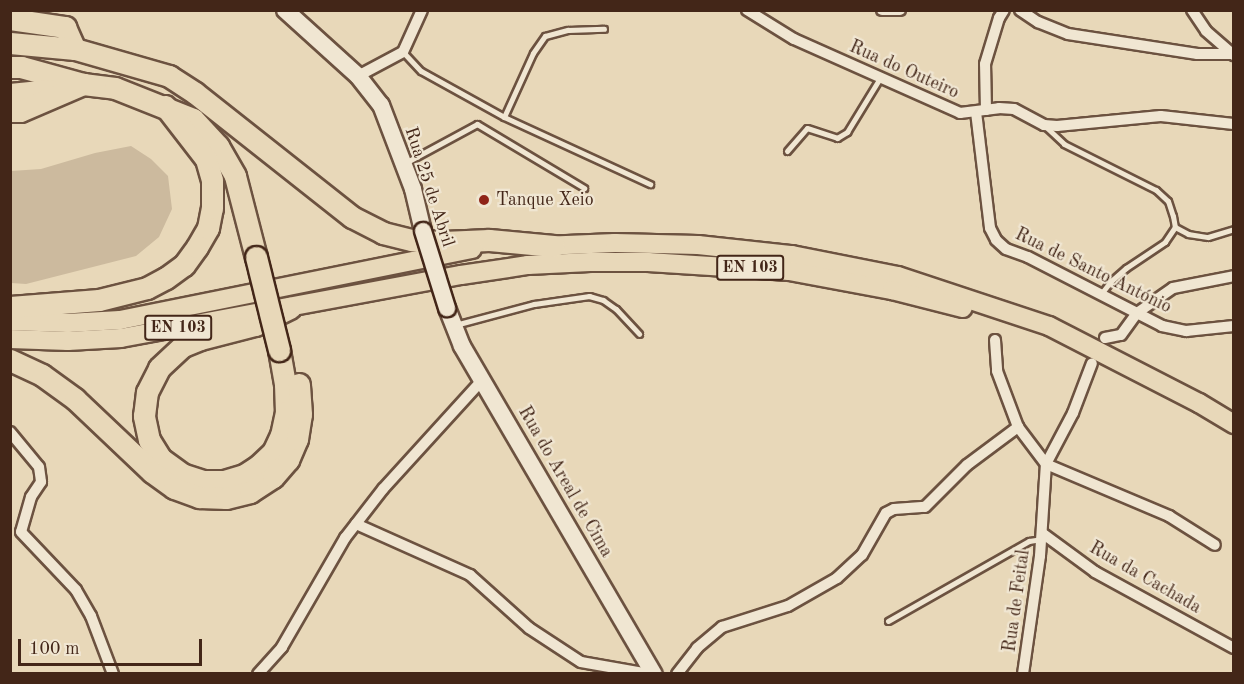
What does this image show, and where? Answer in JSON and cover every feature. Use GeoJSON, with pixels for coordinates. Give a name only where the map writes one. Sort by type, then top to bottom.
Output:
{"type":"FeatureCollection","features":[{"type":"Feature","properties":{"kind":"highway"},"geometry":{"type":"LineString","coordinates":[[10,19],[65,27],[75,49]]}},
{"type":"Feature","properties":{"kind":"highway"},"geometry":{"type":"LineString","coordinates":[[10,29],[63,34],[75,49]]}},
{"type":"Feature","properties":{"kind":"highway"},"geometry":{"type":"LineString","coordinates":[[10,43],[75,49],[169,76],[195,93],[352,217],[383,233],[412,240],[442,242],[489,240],[555,246]]}},
{"type":"Feature","properties":{"kind":"highway"},"geometry":{"type":"LineString","coordinates":[[10,55],[59,58],[75,49]]}},
{"type":"Feature","properties":{"kind":"highway"},"geometry":{"type":"LineString","coordinates":[[10,67],[21,67],[83,84]]}},
{"type":"Feature","properties":{"kind":"highway"},"geometry":{"type":"LineString","coordinates":[[10,360],[42,375],[75,399],[152,472],[174,488],[199,497],[226,498],[250,492],[273,477],[288,460],[297,439],[301,414],[263,256],[249,176],[228,139],[189,99],[146,71]]}},
{"type":"Feature","properties":{"kind":"highway"},"geometry":{"type":"LineString","coordinates":[[10,84],[83,84],[115,88],[193,119],[218,146],[235,177],[263,256]]}},
{"type":"Feature","properties":{"kind":"highway"},"geometry":{"type":"LineString","coordinates":[[10,94],[83,84]]}},
{"type":"Feature","properties":{"kind":"highway"},"geometry":{"type":"LineString","coordinates":[[10,111],[20,111],[83,84]]}},
{"type":"Feature","properties":{"kind":"highway"},"geometry":{"type":"LineString","coordinates":[[10,307],[99,300],[147,288],[184,265],[208,228],[212,208],[212,180],[206,159],[165,106]]}},
{"type":"Feature","properties":{"kind":"highway"},"geometry":{"type":"LineString","coordinates":[[286,347],[286,412],[281,435],[273,452],[258,466],[244,475],[224,481],[203,481],[182,474],[161,459],[149,440],[144,416],[147,392],[159,368],[183,346],[200,339],[255,325],[290,308]]}},
{"type":"Feature","properties":{"kind":"main road","name":"Rua 25 de Abril"},"geometry":{"type":"LineString","coordinates":[[285,10],[358,76],[381,105],[413,189],[423,231],[447,308]]}},
{"type":"Feature","properties":{"kind":"main road","name":"EN 103"},"geometry":{"type":"LineString","coordinates":[[10,321],[68,323],[120,320],[460,250],[615,243],[698,246],[792,255],[898,276],[1049,326],[1233,424]]}},
{"type":"Feature","properties":{"kind":"main road","name":"EN 103"},"geometry":{"type":"LineString","coordinates":[[10,339],[68,341],[121,338],[528,265],[648,262],[777,270],[892,290],[1045,333],[1126,365]]}},
{"type":"Feature","properties":{"kind":"main road","name":"Rua do Areal de Cima"},"geometry":{"type":"LineString","coordinates":[[447,308],[462,346],[654,674]]}},
{"type":"Feature","properties":{"kind":"street"},"geometry":{"type":"LineString","coordinates":[[358,76],[403,52],[422,10]]}},
{"type":"Feature","properties":{"kind":"street","name":"Rua do Outeiro"},"geometry":{"type":"LineString","coordinates":[[747,10],[794,39],[960,113],[1014,109],[1044,125],[1057,126],[1161,116],[1233,124]]}},
{"type":"Feature","properties":{"kind":"street"},"geometry":{"type":"LineString","coordinates":[[882,10],[900,10]]}},
{"type":"Feature","properties":{"kind":"street"},"geometry":{"type":"LineString","coordinates":[[981,111],[985,64],[999,18],[1004,10]]}},
{"type":"Feature","properties":{"kind":"street"},"geometry":{"type":"LineString","coordinates":[[1020,10],[1038,22],[1068,34],[1188,53],[1233,54]]}},
{"type":"Feature","properties":{"kind":"street"},"geometry":{"type":"LineString","coordinates":[[1191,10],[1206,31],[1233,54]]}},
{"type":"Feature","properties":{"kind":"street","name":"Rua de Santo António"},"geometry":{"type":"LineString","coordinates":[[981,111],[985,196],[990,228],[996,240],[1006,249],[1028,257],[1162,326],[1186,331],[1233,326]]}},
{"type":"Feature","properties":{"kind":"street"},"geometry":{"type":"LineString","coordinates":[[1105,338],[1121,335],[1137,313],[1173,288],[1233,276]]}},
{"type":"Feature","properties":{"kind":"street"},"geometry":{"type":"LineString","coordinates":[[995,340],[997,371],[1018,427],[1046,464],[1170,516],[1215,545]]}},
{"type":"Feature","properties":{"kind":"street"},"geometry":{"type":"LineString","coordinates":[[1042,536],[1046,464],[1072,413],[1092,363]]}},
{"type":"Feature","properties":{"kind":"street"},"geometry":{"type":"LineString","coordinates":[[258,674],[282,647],[345,538],[383,489],[483,379]]}},
{"type":"Feature","properties":{"kind":"street"},"geometry":{"type":"LineString","coordinates":[[677,674],[697,648],[722,627],[788,606],[837,578],[862,555],[886,513],[894,509],[925,507],[967,465],[1018,427]]}},
{"type":"Feature","properties":{"kind":"street"},"geometry":{"type":"LineString","coordinates":[[10,432],[39,467],[41,482],[31,497],[21,532],[76,590],[91,616],[113,674]]}},
{"type":"Feature","properties":{"kind":"street"},"geometry":{"type":"LineString","coordinates":[[356,524],[470,575],[529,628],[581,662],[649,674]]}},
{"type":"Feature","properties":{"kind":"street","name":"Rua da Cachada"},"geometry":{"type":"LineString","coordinates":[[1042,536],[1095,572],[1233,648]]}},
{"type":"Feature","properties":{"kind":"street","name":"Rua de Feital"},"geometry":{"type":"LineString","coordinates":[[1023,674],[1042,536]]}},
{"type":"Feature","properties":{"kind":"lane"},"geometry":{"type":"LineString","coordinates":[[504,117],[533,53],[545,36],[567,30],[604,29]]}},
{"type":"Feature","properties":{"kind":"lane"},"geometry":{"type":"LineString","coordinates":[[403,52],[421,71],[504,117],[650,184]]}},
{"type":"Feature","properties":{"kind":"lane"},"geometry":{"type":"LineString","coordinates":[[786,151],[807,128],[837,138],[847,132],[880,78]]}},
{"type":"Feature","properties":{"kind":"lane"},"geometry":{"type":"LineString","coordinates":[[404,164],[477,124],[584,188]]}},
{"type":"Feature","properties":{"kind":"lane"},"geometry":{"type":"LineString","coordinates":[[1044,125],[1064,144],[1156,190],[1168,201],[1175,227],[1188,234],[1208,237],[1233,229]]}},
{"type":"Feature","properties":{"kind":"lane"},"geometry":{"type":"LineString","coordinates":[[1100,295],[1126,268],[1165,242],[1175,227]]}},
{"type":"Feature","properties":{"kind":"lane"},"geometry":{"type":"LineString","coordinates":[[454,325],[534,304],[589,296],[603,300],[616,309],[639,334]]}},
{"type":"Feature","properties":{"kind":"lane"},"geometry":{"type":"LineString","coordinates":[[888,621],[1029,541],[1042,536]]}},
{"type":"Feature","properties":{"kind":"shaded area"},"geometry":{"type":"Polygon","coordinates":[[[131,146],[151,159],[168,176],[172,209],[159,237],[136,256],[26,284],[11,283],[11,171],[41,169],[95,153],[131,146]]]}},
{"type":"Feature","properties":{"kind":"place","name":"Tanque Xeio"},"geometry":{"type":"Point","coordinates":[484,200]}}]}
